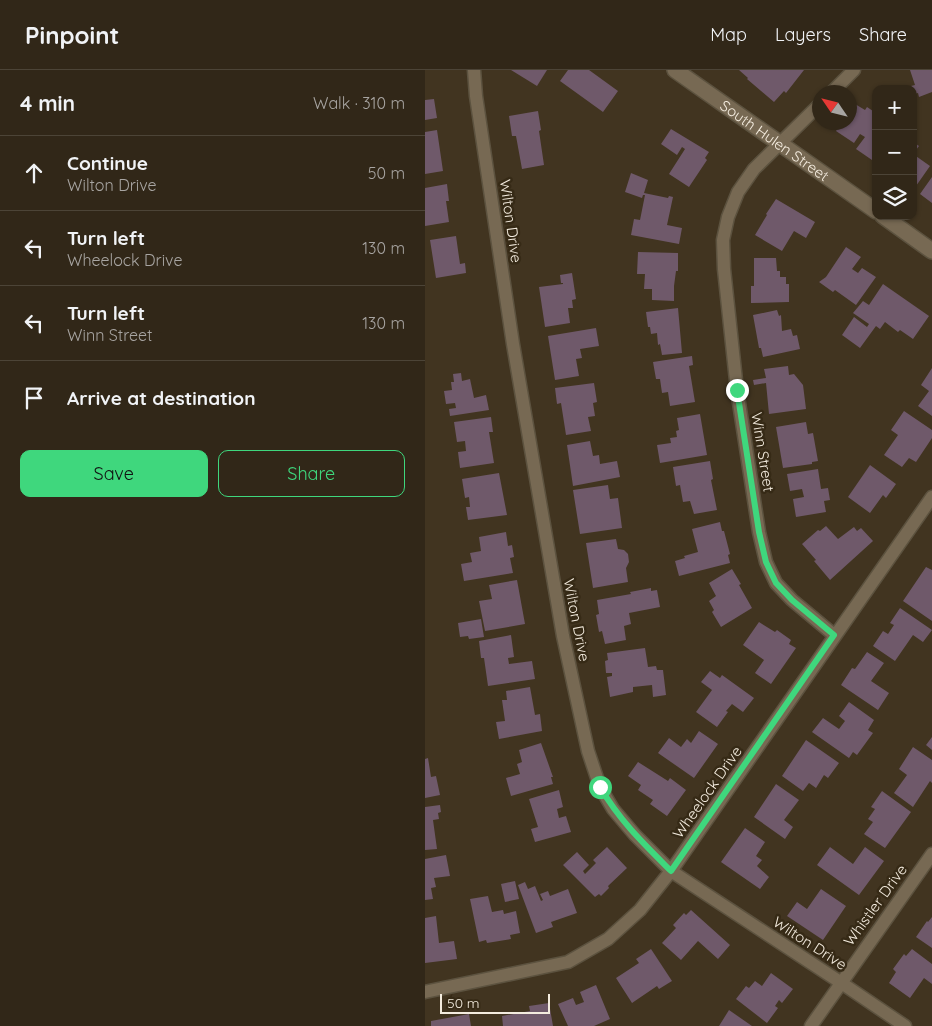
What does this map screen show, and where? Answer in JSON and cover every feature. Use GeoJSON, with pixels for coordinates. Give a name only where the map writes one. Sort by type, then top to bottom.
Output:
{"type":"FeatureCollection","features":[{"type":"Feature","properties":{"kind":"main road","name":"South Hulen Street"},"geometry":{"type":"LineString","coordinates":[[675,70],[872,208]]}},
{"type":"Feature","properties":{"kind":"main road"},"geometry":{"type":"LineString","coordinates":[[888,220],[932,252]]}},
{"type":"Feature","properties":{"kind":"street","name":"Wilton Drive"},"geometry":{"type":"LineString","coordinates":[[474,70],[476,96],[513,344],[563,636],[588,751],[600,787],[613,809],[635,836],[671,871],[905,1026]]}},
{"type":"Feature","properties":{"kind":"street"},"geometry":{"type":"LineString","coordinates":[[838,85],[853,70]]}},
{"type":"Feature","properties":{"kind":"street","name":"Winn Street"},"geometry":{"type":"LineString","coordinates":[[812,112],[754,169],[738,192],[728,217],[723,240],[724,269],[737,390],[759,532],[766,562],[776,583],[792,600],[834,635]]}},
{"type":"Feature","properties":{"kind":"street","name":"Wheelock Drive"},"geometry":{"type":"LineString","coordinates":[[425,992],[568,962],[608,938],[641,910],[671,871],[932,497]]}},
{"type":"Feature","properties":{"kind":"street","name":"Whistler Drive"},"geometry":{"type":"LineString","coordinates":[[811,1026],[840,982],[932,854]]}},
{"type":"Feature","properties":{"kind":"building"},"geometry":{"type":"Polygon","coordinates":[[[511,70],[547,70],[537,86],[511,70]]]}},
{"type":"Feature","properties":{"kind":"building"},"geometry":{"type":"Polygon","coordinates":[[[568,70],[589,70],[618,91],[603,112],[560,81],[568,70]]]}},
{"type":"Feature","properties":{"kind":"building"},"geometry":{"type":"Polygon","coordinates":[[[739,70],[804,70],[786,93],[784,91],[774,102],[739,70]]]}},
{"type":"Feature","properties":{"kind":"building"},"geometry":{"type":"Polygon","coordinates":[[[910,70],[932,70],[932,92],[919,97],[917,85],[915,85],[910,70]]]}},
{"type":"Feature","properties":{"kind":"building"},"geometry":{"type":"Polygon","coordinates":[[[434,99],[437,118],[425,120],[425,100],[434,99]]]}},
{"type":"Feature","properties":{"kind":"building"},"geometry":{"type":"Polygon","coordinates":[[[857,105],[865,110],[867,107],[872,110],[872,160],[856,149],[865,137],[860,134],[854,143],[836,131],[857,130],[857,105]]]}},
{"type":"Feature","properties":{"kind":"building"},"geometry":{"type":"Polygon","coordinates":[[[538,111],[544,165],[522,169],[516,136],[512,136],[509,116],[538,111]]]}},
{"type":"Feature","properties":{"kind":"building"},"geometry":{"type":"Polygon","coordinates":[[[671,129],[709,152],[705,158],[707,160],[689,187],[669,174],[685,149],[682,147],[677,155],[661,144],[671,129]]]}},
{"type":"Feature","properties":{"kind":"building"},"geometry":{"type":"Polygon","coordinates":[[[437,130],[443,171],[425,174],[425,132],[437,130]]]}},
{"type":"Feature","properties":{"kind":"building"},"geometry":{"type":"Polygon","coordinates":[[[917,157],[930,166],[917,185],[917,157]]]}},
{"type":"Feature","properties":{"kind":"building"},"geometry":{"type":"Polygon","coordinates":[[[631,173],[648,180],[644,193],[668,198],[669,196],[673,197],[667,225],[682,228],[679,244],[631,235],[634,219],[640,220],[645,195],[642,198],[625,192],[631,173]]]}},
{"type":"Feature","properties":{"kind":"building"},"geometry":{"type":"Polygon","coordinates":[[[932,177],[932,203],[920,194],[932,177]]]}},
{"type":"Feature","properties":{"kind":"building"},"geometry":{"type":"Polygon","coordinates":[[[447,184],[449,201],[446,201],[449,222],[425,226],[425,188],[447,184]]]}},
{"type":"Feature","properties":{"kind":"building"},"geometry":{"type":"Polygon","coordinates":[[[776,199],[815,222],[806,238],[794,231],[782,251],[755,235],[776,199]]]}},
{"type":"Feature","properties":{"kind":"building"},"geometry":{"type":"Polygon","coordinates":[[[456,236],[460,264],[465,263],[466,273],[436,278],[430,240],[456,236]]]}},
{"type":"Feature","properties":{"kind":"building"},"geometry":{"type":"Polygon","coordinates":[[[846,247],[861,257],[852,269],[858,273],[862,268],[876,277],[856,305],[835,290],[833,292],[819,282],[826,277],[846,247]]]}},
{"type":"Feature","properties":{"kind":"building"},"geometry":{"type":"Polygon","coordinates":[[[638,252],[678,253],[674,301],[652,300],[652,289],[644,289],[645,274],[637,274],[638,252]]]}},
{"type":"Feature","properties":{"kind":"building"},"geometry":{"type":"Polygon","coordinates":[[[754,258],[776,258],[777,271],[780,271],[780,277],[786,277],[786,284],[789,284],[789,302],[751,303],[751,286],[754,286],[754,258]]]}},
{"type":"Feature","properties":{"kind":"building"},"geometry":{"type":"Polygon","coordinates":[[[572,273],[576,299],[572,300],[573,308],[568,308],[570,323],[545,327],[539,287],[563,284],[561,283],[560,275],[572,273]]]}},
{"type":"Feature","properties":{"kind":"building"},"geometry":{"type":"Polygon","coordinates":[[[883,284],[929,316],[913,339],[900,330],[898,332],[885,322],[880,329],[876,326],[860,348],[842,335],[854,317],[867,327],[869,324],[853,313],[863,301],[869,305],[883,284]]]}},
{"type":"Feature","properties":{"kind":"building"},"geometry":{"type":"Polygon","coordinates":[[[678,308],[682,353],[662,355],[660,344],[658,345],[657,333],[651,334],[650,327],[648,327],[646,312],[678,308]]]}},
{"type":"Feature","properties":{"kind":"building"},"geometry":{"type":"Polygon","coordinates":[[[777,310],[779,316],[781,315],[782,331],[791,329],[793,336],[797,335],[800,349],[763,357],[761,348],[759,348],[753,315],[777,310]]]}},
{"type":"Feature","properties":{"kind":"building"},"geometry":{"type":"Polygon","coordinates":[[[596,328],[599,346],[580,349],[582,358],[576,359],[579,376],[555,380],[548,336],[596,328]]]}},
{"type":"Feature","properties":{"kind":"building"},"geometry":{"type":"Polygon","coordinates":[[[692,356],[693,365],[689,366],[695,402],[670,406],[668,392],[662,393],[660,379],[656,379],[653,362],[692,356]]]}},
{"type":"Feature","properties":{"kind":"building"},"geometry":{"type":"Polygon","coordinates":[[[788,366],[789,375],[794,374],[803,385],[806,409],[769,414],[766,383],[754,385],[753,380],[766,378],[764,369],[788,366]]]}},
{"type":"Feature","properties":{"kind":"building"},"geometry":{"type":"Polygon","coordinates":[[[932,368],[932,416],[918,406],[929,391],[921,385],[932,368]]]}},
{"type":"Feature","properties":{"kind":"building"},"geometry":{"type":"Polygon","coordinates":[[[461,373],[462,381],[470,379],[474,398],[486,395],[489,410],[450,416],[449,409],[456,408],[455,403],[446,404],[444,391],[452,390],[453,374],[461,373]]]}},
{"type":"Feature","properties":{"kind":"building"},"geometry":{"type":"Polygon","coordinates":[[[594,383],[597,402],[593,403],[595,416],[588,417],[591,431],[566,435],[561,403],[557,404],[555,388],[594,383]]]}},
{"type":"Feature","properties":{"kind":"building"},"geometry":{"type":"Polygon","coordinates":[[[904,411],[932,430],[932,438],[916,462],[909,458],[902,467],[884,455],[898,435],[891,430],[904,411]]]}},
{"type":"Feature","properties":{"kind":"building"},"geometry":{"type":"Polygon","coordinates":[[[700,414],[707,455],[660,463],[657,445],[671,443],[670,438],[677,437],[676,431],[679,430],[677,418],[700,414]]]}},
{"type":"Feature","properties":{"kind":"building"},"geometry":{"type":"Polygon","coordinates":[[[491,417],[493,432],[489,432],[494,463],[460,468],[458,452],[466,451],[465,441],[457,442],[454,422],[491,417]]]}},
{"type":"Feature","properties":{"kind":"building"},"geometry":{"type":"Polygon","coordinates":[[[806,422],[808,434],[813,433],[818,461],[812,462],[812,464],[783,468],[776,427],[806,422]]]}},
{"type":"Feature","properties":{"kind":"building"},"geometry":{"type":"Polygon","coordinates":[[[590,441],[593,456],[599,455],[600,464],[617,461],[620,477],[573,486],[567,445],[590,441]]]}},
{"type":"Feature","properties":{"kind":"building"},"geometry":{"type":"Polygon","coordinates":[[[710,461],[713,479],[711,480],[717,510],[694,514],[690,501],[683,502],[680,485],[676,486],[673,467],[710,461]]]}},
{"type":"Feature","properties":{"kind":"building"},"geometry":{"type":"Polygon","coordinates":[[[870,465],[896,484],[886,498],[883,495],[870,513],[848,497],[870,465]]]}},
{"type":"Feature","properties":{"kind":"building"},"geometry":{"type":"Polygon","coordinates":[[[818,469],[821,489],[828,488],[830,500],[824,501],[826,512],[796,517],[793,499],[804,497],[802,489],[790,491],[787,474],[818,469]]]}},
{"type":"Feature","properties":{"kind":"building"},"geometry":{"type":"Polygon","coordinates":[[[499,473],[507,515],[468,520],[466,507],[470,507],[469,497],[465,498],[462,479],[499,473]]]}},
{"type":"Feature","properties":{"kind":"building"},"geometry":{"type":"Polygon","coordinates":[[[608,485],[610,499],[618,498],[622,528],[580,534],[573,490],[608,485]]]}},
{"type":"Feature","properties":{"kind":"building"},"geometry":{"type":"Polygon","coordinates":[[[720,522],[730,554],[728,555],[730,563],[679,576],[675,561],[698,552],[692,529],[720,522]]]}},
{"type":"Feature","properties":{"kind":"building"},"geometry":{"type":"Polygon","coordinates":[[[826,526],[838,539],[854,527],[857,531],[861,528],[873,541],[830,580],[802,544],[818,530],[820,531],[826,526]]]}},
{"type":"Feature","properties":{"kind":"building"},"geometry":{"type":"Polygon","coordinates":[[[506,532],[508,546],[512,545],[514,557],[510,558],[513,573],[464,581],[461,564],[472,562],[470,553],[481,551],[479,537],[506,532]]]}},
{"type":"Feature","properties":{"kind":"building"},"geometry":{"type":"Polygon","coordinates":[[[616,539],[618,549],[624,550],[628,554],[629,562],[626,568],[628,582],[593,588],[586,543],[616,539]]]}},
{"type":"Feature","properties":{"kind":"building"},"geometry":{"type":"Polygon","coordinates":[[[926,567],[932,570],[932,621],[903,601],[926,567]]]}},
{"type":"Feature","properties":{"kind":"building"},"geometry":{"type":"Polygon","coordinates":[[[732,569],[752,608],[721,627],[712,612],[714,610],[709,601],[716,596],[709,583],[732,569]]]}},
{"type":"Feature","properties":{"kind":"building"},"geometry":{"type":"Polygon","coordinates":[[[517,580],[525,624],[485,631],[479,601],[492,599],[489,585],[517,580]]]}},
{"type":"Feature","properties":{"kind":"building"},"geometry":{"type":"Polygon","coordinates":[[[651,588],[651,591],[657,590],[660,607],[629,613],[631,624],[624,626],[626,640],[605,644],[602,631],[599,632],[596,615],[599,614],[597,600],[631,594],[630,592],[651,588]]]}},
{"type":"Feature","properties":{"kind":"building"},"geometry":{"type":"Polygon","coordinates":[[[900,608],[932,630],[923,642],[913,635],[895,661],[873,646],[883,631],[888,634],[894,625],[890,623],[900,608]]]}},
{"type":"Feature","properties":{"kind":"building"},"geometry":{"type":"Polygon","coordinates":[[[481,619],[484,637],[469,639],[468,636],[460,637],[458,623],[481,619]]]}},
{"type":"Feature","properties":{"kind":"building"},"geometry":{"type":"Polygon","coordinates":[[[759,622],[775,632],[777,630],[791,640],[789,644],[796,648],[771,684],[755,673],[764,660],[743,645],[759,622]]]}},
{"type":"Feature","properties":{"kind":"building"},"geometry":{"type":"Polygon","coordinates":[[[511,635],[514,657],[508,658],[509,664],[532,661],[535,679],[488,686],[484,658],[481,658],[479,641],[511,635]]]}},
{"type":"Feature","properties":{"kind":"building"},"geometry":{"type":"Polygon","coordinates":[[[645,648],[648,667],[656,666],[657,670],[663,670],[666,695],[653,697],[652,685],[633,687],[633,692],[610,697],[607,677],[612,676],[612,673],[606,673],[605,661],[608,660],[607,653],[645,648]]]}},
{"type":"Feature","properties":{"kind":"building"},"geometry":{"type":"Polygon","coordinates":[[[867,652],[884,663],[871,681],[889,693],[878,710],[841,685],[852,668],[855,669],[867,652]]]}},
{"type":"Feature","properties":{"kind":"building"},"geometry":{"type":"Polygon","coordinates":[[[710,671],[720,678],[722,675],[754,698],[743,712],[732,704],[717,727],[696,712],[712,690],[701,682],[710,671]]]}},
{"type":"Feature","properties":{"kind":"building"},"geometry":{"type":"Polygon","coordinates":[[[530,687],[535,715],[540,714],[542,731],[499,739],[496,722],[505,721],[502,700],[507,700],[506,691],[530,687]]]}},
{"type":"Feature","properties":{"kind":"building"},"geometry":{"type":"Polygon","coordinates":[[[849,702],[874,720],[868,730],[873,733],[857,755],[853,752],[849,758],[812,732],[823,718],[839,729],[845,721],[839,716],[849,702]]]}},
{"type":"Feature","properties":{"kind":"building"},"geometry":{"type":"Polygon","coordinates":[[[699,731],[718,744],[694,778],[658,753],[669,738],[681,747],[687,739],[691,743],[699,731]]]}},
{"type":"Feature","properties":{"kind":"building"},"geometry":{"type":"Polygon","coordinates":[[[932,737],[932,750],[926,745],[932,737]]]}},
{"type":"Feature","properties":{"kind":"building"},"geometry":{"type":"Polygon","coordinates":[[[806,740],[839,763],[828,778],[824,775],[816,788],[809,783],[803,791],[782,776],[806,740]]]}},
{"type":"Feature","properties":{"kind":"building"},"geometry":{"type":"Polygon","coordinates":[[[541,743],[553,777],[551,777],[553,784],[511,796],[506,778],[520,774],[517,764],[522,762],[519,750],[541,743]]]}},
{"type":"Feature","properties":{"kind":"building"},"geometry":{"type":"Polygon","coordinates":[[[913,747],[932,760],[932,783],[930,781],[913,807],[894,793],[907,775],[899,769],[913,747]]]}},
{"type":"Feature","properties":{"kind":"building"},"geometry":{"type":"Polygon","coordinates":[[[428,758],[431,777],[436,776],[440,795],[425,798],[425,759],[428,758]]]}},
{"type":"Feature","properties":{"kind":"building"},"geometry":{"type":"Polygon","coordinates":[[[638,762],[668,781],[670,778],[686,790],[667,816],[650,804],[653,800],[638,790],[641,785],[628,776],[638,762]]]}},
{"type":"Feature","properties":{"kind":"building"},"geometry":{"type":"Polygon","coordinates":[[[776,784],[799,800],[784,820],[793,827],[785,839],[754,817],[776,784]]]}},
{"type":"Feature","properties":{"kind":"building"},"geometry":{"type":"Polygon","coordinates":[[[559,790],[563,807],[557,809],[559,818],[566,816],[571,832],[535,842],[531,829],[538,827],[529,799],[559,790]]]}},
{"type":"Feature","properties":{"kind":"building"},"geometry":{"type":"Polygon","coordinates":[[[882,791],[911,812],[885,848],[864,834],[873,822],[868,819],[875,809],[871,807],[882,791]]]}},
{"type":"Feature","properties":{"kind":"building"},"geometry":{"type":"Polygon","coordinates":[[[440,805],[439,819],[433,820],[437,849],[425,850],[425,807],[440,805]]]}},
{"type":"Feature","properties":{"kind":"building"},"geometry":{"type":"Polygon","coordinates":[[[745,828],[765,842],[756,856],[762,860],[757,866],[769,877],[760,889],[721,862],[745,828]]]}},
{"type":"Feature","properties":{"kind":"building"},"geometry":{"type":"Polygon","coordinates":[[[607,847],[627,868],[608,886],[609,888],[601,896],[599,894],[595,897],[563,865],[577,852],[589,865],[583,871],[585,874],[596,863],[593,860],[607,847]]]}},
{"type":"Feature","properties":{"kind":"building"},"geometry":{"type":"Polygon","coordinates":[[[830,847],[853,864],[865,847],[884,861],[859,895],[817,865],[830,847]]]}},
{"type":"Feature","properties":{"kind":"building"},"geometry":{"type":"Polygon","coordinates":[[[446,855],[450,876],[434,878],[436,887],[431,888],[433,899],[425,900],[425,859],[446,855]]]}},
{"type":"Feature","properties":{"kind":"building"},"geometry":{"type":"Polygon","coordinates":[[[515,881],[519,899],[505,902],[501,884],[515,881]]]}},
{"type":"Feature","properties":{"kind":"building"},"geometry":{"type":"Polygon","coordinates":[[[525,882],[528,889],[535,886],[541,901],[543,900],[540,894],[548,891],[550,896],[568,889],[577,913],[551,922],[553,927],[536,933],[518,885],[525,882]]]}},
{"type":"Feature","properties":{"kind":"building"},"geometry":{"type":"Polygon","coordinates":[[[821,889],[846,906],[823,940],[787,916],[797,902],[807,909],[821,889]]]}},
{"type":"Feature","properties":{"kind":"building"},"geometry":{"type":"Polygon","coordinates":[[[488,896],[492,912],[503,910],[504,914],[516,911],[520,933],[510,935],[511,939],[487,943],[486,940],[479,942],[470,899],[488,896]]]}},
{"type":"Feature","properties":{"kind":"building"},"geometry":{"type":"Polygon","coordinates":[[[691,910],[730,945],[718,959],[698,941],[681,960],[662,943],[676,928],[673,925],[684,913],[686,915],[691,910]]]}},
{"type":"Feature","properties":{"kind":"building"},"geometry":{"type":"Polygon","coordinates":[[[436,916],[439,943],[454,941],[457,959],[425,963],[425,918],[436,916]]]}},
{"type":"Feature","properties":{"kind":"building"},"geometry":{"type":"Polygon","coordinates":[[[932,917],[932,948],[916,937],[932,917]]]}},
{"type":"Feature","properties":{"kind":"building"},"geometry":{"type":"Polygon","coordinates":[[[651,949],[672,981],[659,989],[657,986],[632,1003],[616,978],[639,963],[636,959],[651,949]]]}},
{"type":"Feature","properties":{"kind":"building"},"geometry":{"type":"Polygon","coordinates":[[[912,949],[932,964],[932,984],[924,978],[910,998],[889,983],[896,972],[893,969],[904,954],[906,956],[912,949]]]}},
{"type":"Feature","properties":{"kind":"building"},"geometry":{"type":"Polygon","coordinates":[[[771,973],[793,989],[782,1003],[779,1000],[775,1006],[778,1008],[767,1023],[736,999],[746,986],[749,988],[755,981],[762,986],[771,973]]]}},
{"type":"Feature","properties":{"kind":"building"},"geometry":{"type":"Polygon","coordinates":[[[596,985],[610,1019],[594,1026],[568,1026],[558,1004],[573,998],[576,1005],[584,1002],[580,992],[596,985]]]}},
{"type":"Feature","properties":{"kind":"building"},"geometry":{"type":"Polygon","coordinates":[[[549,1003],[553,1026],[503,1026],[502,1016],[530,1011],[529,1006],[549,1003]]]}},
{"type":"Feature","properties":{"kind":"building"},"geometry":{"type":"Polygon","coordinates":[[[729,1010],[752,1026],[719,1026],[729,1010]]]}},
{"type":"Feature","properties":{"kind":"building"},"geometry":{"type":"Polygon","coordinates":[[[469,1014],[471,1026],[431,1026],[431,1021],[469,1014]]]}},
{"type":"Feature","properties":{"kind":"route"},"geometry":{"type":"LineString","coordinates":[[600,787],[613,809],[635,836],[671,871],[834,635],[792,600],[776,583],[766,562],[759,532],[737,390]]}}]}
